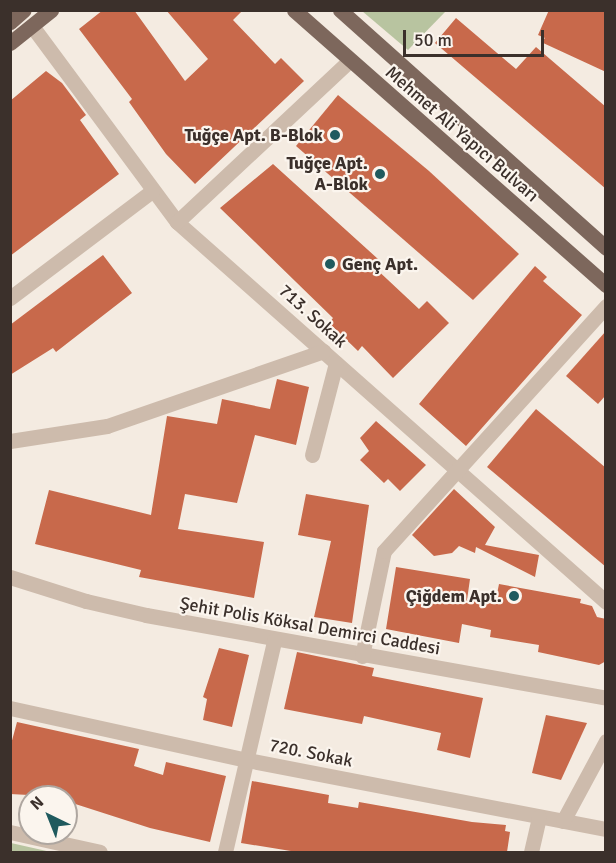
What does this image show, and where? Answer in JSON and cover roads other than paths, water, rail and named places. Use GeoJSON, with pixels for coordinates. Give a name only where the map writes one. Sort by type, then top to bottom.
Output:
{"type":"FeatureCollection","features":[{"type":"Feature","properties":{"kind":"main road"},"geometry":{"type":"LineString","coordinates":[[10,43],[51,10]]}},
{"type":"Feature","properties":{"kind":"main road","name":"Mehmet Ali Yapıcı Bulvarı"},"geometry":{"type":"LineString","coordinates":[[294,10],[349,61],[606,285]]}},
{"type":"Feature","properties":{"kind":"main road","name":"Mehmet Ali Yapıcı Bulvarı"},"geometry":{"type":"LineString","coordinates":[[340,10],[606,248]]}},
{"type":"Feature","properties":{"kind":"street","name":"713. Sokak"},"geometry":{"type":"LineString","coordinates":[[32,26],[177,222],[606,602]]}},
{"type":"Feature","properties":{"kind":"street"},"geometry":{"type":"LineString","coordinates":[[177,222],[349,61]]}},
{"type":"Feature","properties":{"kind":"street"},"geometry":{"type":"LineString","coordinates":[[10,298],[152,191]]}},
{"type":"Feature","properties":{"kind":"street"},"geometry":{"type":"LineString","coordinates":[[362,656],[384,551],[606,306]]}},
{"type":"Feature","properties":{"kind":"street"},"geometry":{"type":"LineString","coordinates":[[10,441],[107,426],[323,351]]}},
{"type":"Feature","properties":{"kind":"street"},"geometry":{"type":"LineString","coordinates":[[312,455],[336,363]]}},
{"type":"Feature","properties":{"kind":"street","name":"Şehit Polis Köksal Demirci Caddesi"},"geometry":{"type":"LineString","coordinates":[[10,577],[96,604],[274,641],[606,698]]}},
{"type":"Feature","properties":{"kind":"street"},"geometry":{"type":"LineString","coordinates":[[225,852],[274,641]]}},
{"type":"Feature","properties":{"kind":"street","name":"720. Sokak"},"geometry":{"type":"LineString","coordinates":[[10,708],[247,760],[606,829]]}},
{"type":"Feature","properties":{"kind":"street"},"geometry":{"type":"LineString","coordinates":[[563,821],[606,741]]}},
{"type":"Feature","properties":{"kind":"street"},"geometry":{"type":"LineString","coordinates":[[531,852],[539,817]]}},
{"type":"Feature","properties":{"kind":"street"},"geometry":{"type":"LineString","coordinates":[[10,832],[100,852]]}},
{"type":"Feature","properties":{"kind":"place","name":"Tuğçe Apt. B-Blok"},"geometry":{"type":"Point","coordinates":[335,135]}},
{"type":"Feature","properties":{"kind":"place","name":"Tuğçe Apt. A-Blok"},"geometry":{"type":"Point","coordinates":[380,174]}},
{"type":"Feature","properties":{"kind":"place","name":"Genç Apt."},"geometry":{"type":"Point","coordinates":[330,264]}},
{"type":"Feature","properties":{"kind":"place","name":"Çiğdem Apt."},"geometry":{"type":"Point","coordinates":[514,596]}}]}
